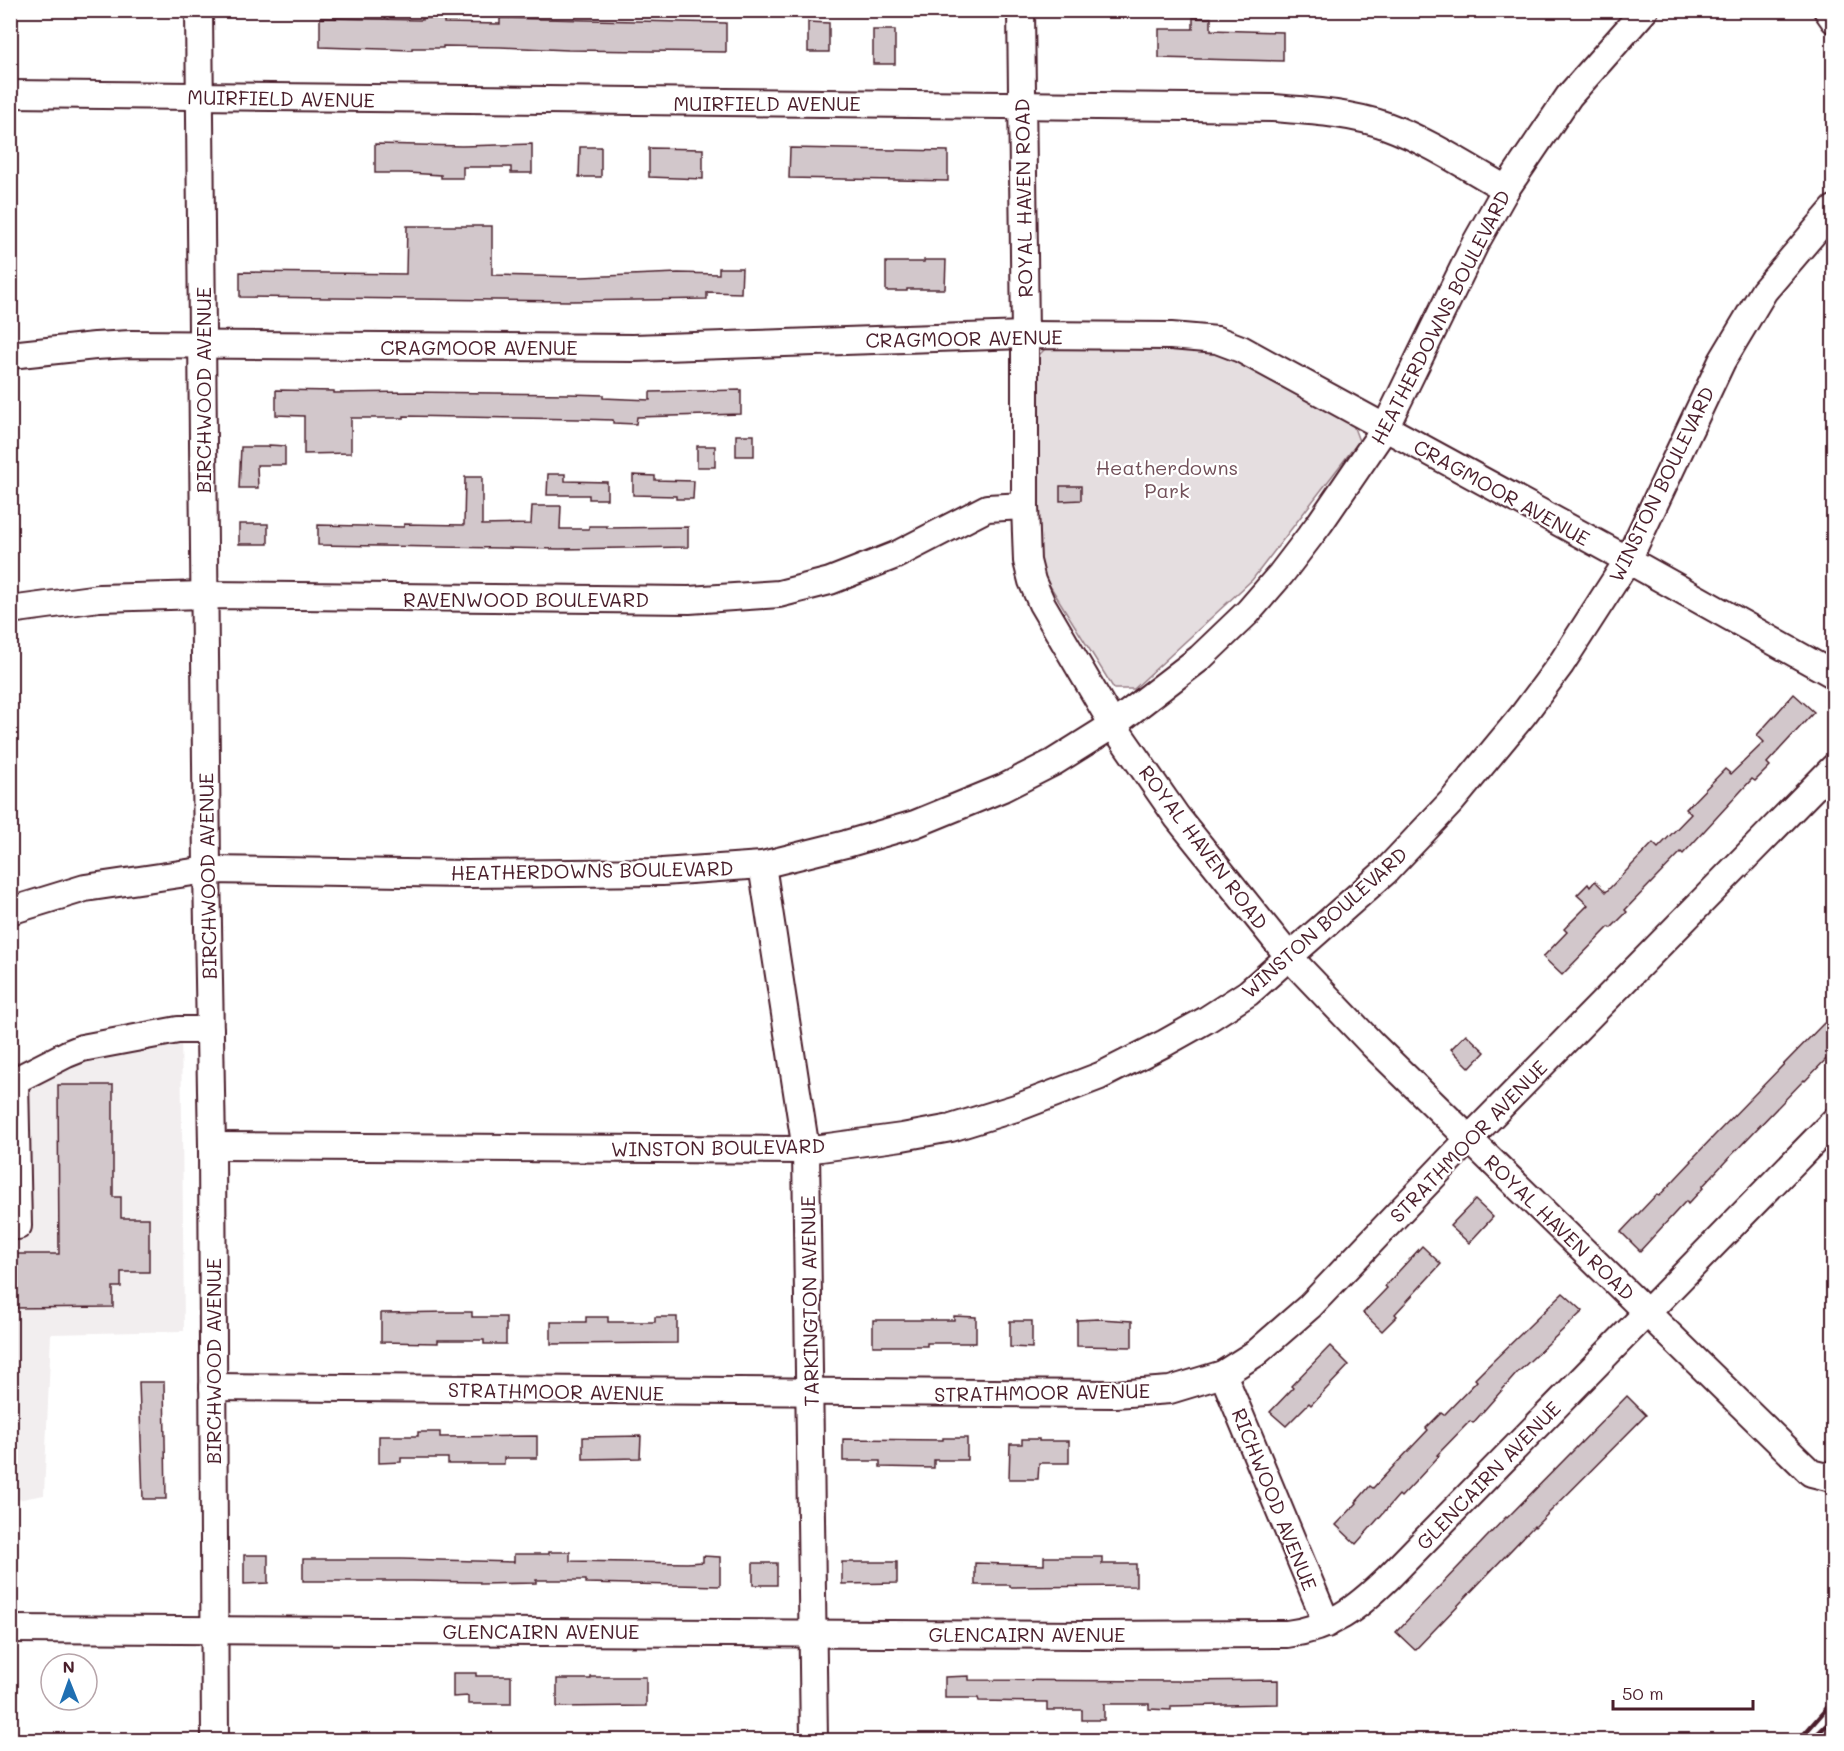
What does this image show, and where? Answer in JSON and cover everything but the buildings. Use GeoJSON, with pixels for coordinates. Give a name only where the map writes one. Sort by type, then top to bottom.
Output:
{"type":"FeatureCollection","features":[{"type":"Feature","properties":{"kind":"street","name":"BIRCHWOOD AVENUE"},"geometry":{"type":"LineString","coordinates":[[199,10],[207,870],[212,1146],[215,1740]]}},
{"type":"Feature","properties":{"kind":"street","name":"ROYAL HAVEN ROAD"},"geometry":{"type":"LineString","coordinates":[[1020,10],[1027,561],[1032,581],[1042,604],[1113,725],[1177,817],[1290,958],[1372,1045],[1811,1473],[1830,1475]]}},
{"type":"Feature","properties":{"kind":"street","name":"HEATHERDOWNS BOULEVARD"},"geometry":{"type":"LineString","coordinates":[[10,912],[85,888],[207,870],[467,874],[650,872],[762,865],[846,844],[926,819],[1003,788],[1054,762],[1113,725],[1200,658],[1248,612],[1281,574],[1320,523],[1385,428],[1475,244],[1506,189],[1569,96],[1646,10]]}},
{"type":"Feature","properties":{"kind":"street"},"geometry":{"type":"LineString","coordinates":[[1827,10],[1833,20]]}},
{"type":"Feature","properties":{"kind":"street","name":"MUIRFIELD AVENUE"},"geometry":{"type":"LineString","coordinates":[[10,94],[1272,108],[1352,117],[1387,126],[1418,140],[1506,189]]}},
{"type":"Feature","properties":{"kind":"street","name":"WINSTON BOULEVARD"},"geometry":{"type":"LineString","coordinates":[[212,1146],[806,1150],[951,1128],[1019,1107],[1100,1076],[1206,1020],[1248,993],[1385,872],[1452,801],[1523,715],[1561,664],[1628,560],[1722,361],[1764,291],[1833,209]]}},
{"type":"Feature","properties":{"kind":"street","name":"CRAGMOOR AVENUE"},"geometry":{"type":"LineString","coordinates":[[10,355],[94,346],[633,348],[1025,335],[1171,336],[1217,340],[1241,349],[1628,560],[1833,675]]}},
{"type":"Feature","properties":{"kind":"street","name":"RAVENWOOD BOULEVARD"},"geometry":{"type":"LineString","coordinates":[[10,610],[99,598],[204,595],[689,600],[778,594],[830,581],[896,555],[987,508],[1025,506]]}},
{"type":"Feature","properties":{"kind":"street","name":"STRATHMOOR AVENUE"},"geometry":{"type":"LineString","coordinates":[[213,1387],[1115,1394],[1170,1390],[1223,1374],[1256,1353],[1310,1306],[1469,1139],[1833,767]]}},
{"type":"Feature","properties":{"kind":"street","name":"TARKINGTON AVENUE"},"geometry":{"type":"LineString","coordinates":[[762,865],[806,1150],[813,1740]]}},
{"type":"Feature","properties":{"kind":"street"},"geometry":{"type":"LineString","coordinates":[[10,1226],[18,1226],[13,1082],[82,1048],[178,1030],[210,1030]]}},
{"type":"Feature","properties":{"kind":"street","name":"GLENCAIRN AVENUE"},"geometry":{"type":"LineString","coordinates":[[10,1629],[813,1633],[1263,1634],[1300,1632],[1327,1624],[1362,1604],[1833,1121]]}},
{"type":"Feature","properties":{"kind":"street","name":"RICHWOOD AVENUE"},"geometry":{"type":"LineString","coordinates":[[1223,1374],[1327,1624]]}},
{"type":"Feature","properties":{"kind":"shaded area"},"geometry":{"type":"Polygon","coordinates":[[[181,1018],[184,1331],[51,1334],[44,1495],[11,1501],[11,1066],[24,1058],[105,1032],[181,1018]]]}},
{"type":"Feature","properties":{"kind":"green space","name":"Heatherdowns Park"},"geometry":{"type":"Polygon","coordinates":[[[1048,346],[1216,350],[1353,425],[1359,441],[1252,580],[1134,689],[1114,689],[1037,565],[1036,358],[1048,346]]]}},
{"type":"Feature","properties":{"kind":"railway"},"geometry":{"type":"LineString","coordinates":[[1799,1740],[1834,1700]]}},
{"type":"Feature","properties":{"kind":"railway"},"geometry":{"type":"LineString","coordinates":[[1811,1740],[1834,1718]]}}]}
